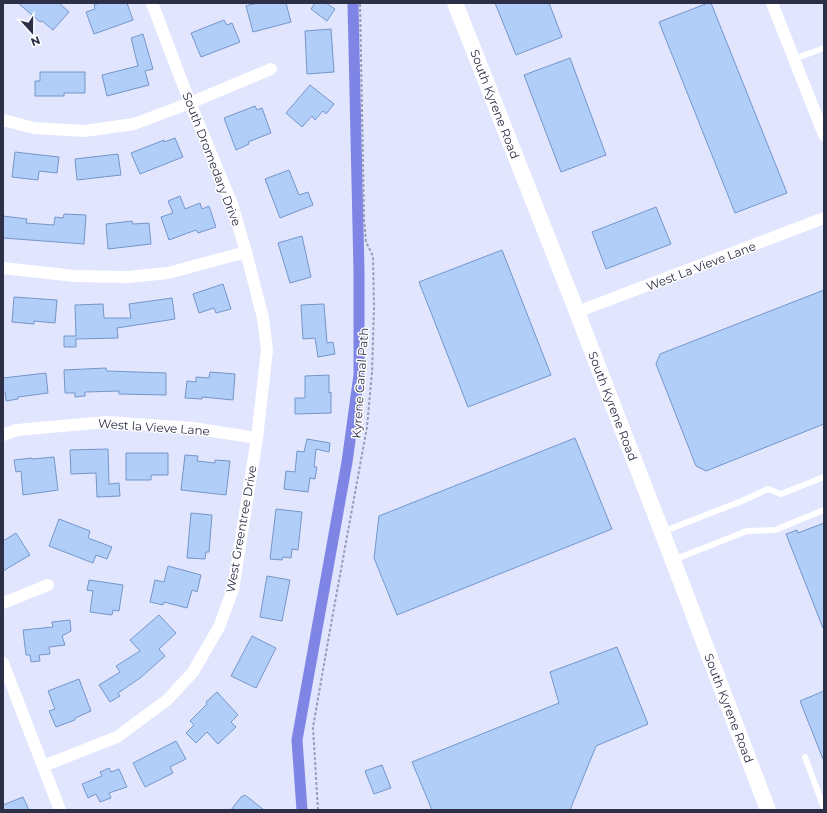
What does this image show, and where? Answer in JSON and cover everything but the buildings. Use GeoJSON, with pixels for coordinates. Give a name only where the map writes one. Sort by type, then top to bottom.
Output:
{"type":"FeatureCollection","features":[{"type":"Feature","properties":{"kind":"main road","name":"South Kyrene Road"},"geometry":{"type":"LineString","coordinates":[[455,3],[577,312],[768,810]]}},
{"type":"Feature","properties":{"kind":"street","name":"South Dromedary Drive"},"geometry":{"type":"LineString","coordinates":[[152,3],[190,103],[232,204],[263,318],[267,350],[257,438]]}},
{"type":"Feature","properties":{"kind":"street"},"geometry":{"type":"LineString","coordinates":[[772,3],[824,135]]}},
{"type":"Feature","properties":{"kind":"street"},"geometry":{"type":"LineString","coordinates":[[3,120],[34,128],[84,131],[134,124],[190,103],[271,69]]}},
{"type":"Feature","properties":{"kind":"street","name":"West La Vieve Lane"},"geometry":{"type":"LineString","coordinates":[[577,312],[824,218]]}},
{"type":"Feature","properties":{"kind":"street"},"geometry":{"type":"LineString","coordinates":[[3,268],[75,276],[127,277],[168,272],[246,252]]}},
{"type":"Feature","properties":{"kind":"street","name":"West la Vieve Lane"},"geometry":{"type":"LineString","coordinates":[[3,435],[17,430],[106,422],[193,428],[257,438]]}},
{"type":"Feature","properties":{"kind":"street","name":"West Greentree Drive"},"geometry":{"type":"LineString","coordinates":[[42,766],[117,737],[167,700],[193,672],[219,627],[233,589],[257,438]]}},
{"type":"Feature","properties":{"kind":"street"},"geometry":{"type":"LineString","coordinates":[[3,603],[48,585]]}},
{"type":"Feature","properties":{"kind":"street"},"geometry":{"type":"LineString","coordinates":[[3,663],[60,810]]}},
{"type":"Feature","properties":{"kind":"lane"},"geometry":{"type":"LineString","coordinates":[[794,59],[824,48]]}},
{"type":"Feature","properties":{"kind":"lane"},"geometry":{"type":"LineString","coordinates":[[662,532],[768,489],[781,494],[824,477]]}},
{"type":"Feature","properties":{"kind":"lane"},"geometry":{"type":"LineString","coordinates":[[673,560],[747,531],[775,530],[824,510]]}},
{"type":"Feature","properties":{"kind":"lane"},"geometry":{"type":"LineString","coordinates":[[805,757],[824,808]]}},
{"type":"Feature","properties":{"kind":"path","name":"Kyrene Canal Path"},"geometry":{"type":"LineString","coordinates":[[318,810],[313,727],[368,427],[372,372],[374,308],[373,256],[366,242],[364,219],[360,3]]}},
{"type":"Feature","properties":{"kind":"waterway"},"geometry":{"type":"LineString","coordinates":[[302,810],[297,740],[347,462],[359,375],[359,272],[353,3]]}}]}
